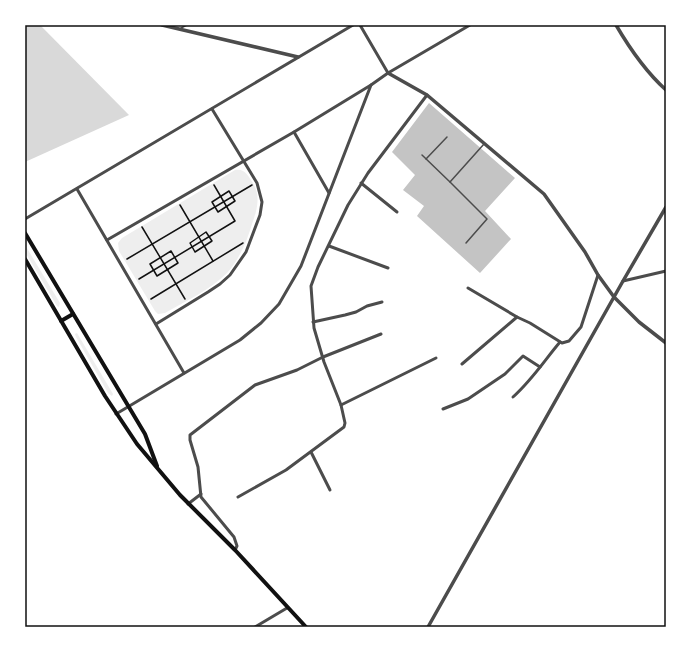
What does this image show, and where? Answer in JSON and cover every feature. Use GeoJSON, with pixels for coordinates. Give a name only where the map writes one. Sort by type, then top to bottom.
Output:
{"type":"FeatureCollection","features":[{"type":"Feature","properties":{"kind":"main road"},"geometry":{"type":"LineString","coordinates":[[25,233],[145,434],[159,471]]}},
{"type":"Feature","properties":{"kind":"main road"},"geometry":{"type":"LineString","coordinates":[[25,259],[116,414],[136,444],[188,504],[235,550],[306,627]]}},
{"type":"Feature","properties":{"kind":"main road"},"geometry":{"type":"LineString","coordinates":[[61,321],[73,314]]}},
{"type":"Feature","properties":{"kind":"street"},"geometry":{"type":"LineString","coordinates":[[162,25],[298,57]]}},
{"type":"Feature","properties":{"kind":"street"},"geometry":{"type":"LineString","coordinates":[[25,219],[353,25]]}},
{"type":"Feature","properties":{"kind":"street"},"geometry":{"type":"LineString","coordinates":[[360,25],[388,73],[427,95],[544,194],[585,252],[598,275],[614,297],[639,322],[666,343]]}},
{"type":"Feature","properties":{"kind":"street"},"geometry":{"type":"LineString","coordinates":[[107,240],[244,162],[371,85],[388,73],[470,25]]}},
{"type":"Feature","properties":{"kind":"street"},"geometry":{"type":"LineString","coordinates":[[616,25],[634,54],[666,90]]}},
{"type":"Feature","properties":{"kind":"street"},"geometry":{"type":"LineString","coordinates":[[116,414],[240,340],[273,312],[287,292],[301,266],[371,85]]}},
{"type":"Feature","properties":{"kind":"street"},"geometry":{"type":"LineString","coordinates":[[238,497],[286,470],[344,427],[345,423],[341,405],[314,328],[311,286],[318,267],[348,205],[368,174],[427,95]]}},
{"type":"Feature","properties":{"kind":"street"},"geometry":{"type":"LineString","coordinates":[[156,324],[220,284],[237,266],[246,252],[258,221],[262,202],[257,183],[212,109]]}},
{"type":"Feature","properties":{"kind":"street"},"geometry":{"type":"LineString","coordinates":[[294,132],[329,192]]}},
{"type":"Feature","properties":{"kind":"street"},"geometry":{"type":"LineString","coordinates":[[361,183],[398,212]]}},
{"type":"Feature","properties":{"kind":"street"},"geometry":{"type":"LineString","coordinates":[[77,189],[184,373]]}},
{"type":"Feature","properties":{"kind":"street"},"geometry":{"type":"LineString","coordinates":[[428,627],[666,207]]}},
{"type":"Feature","properties":{"kind":"street"},"geometry":{"type":"LineString","coordinates":[[329,246],[388,268]]}},
{"type":"Feature","properties":{"kind":"street"},"geometry":{"type":"LineString","coordinates":[[623,281],[666,271]]}},
{"type":"Feature","properties":{"kind":"street"},"geometry":{"type":"LineString","coordinates":[[468,288],[560,342],[565,343],[569,341],[581,328],[598,275]]}},
{"type":"Feature","properties":{"kind":"street"},"geometry":{"type":"LineString","coordinates":[[313,322],[356,312],[366,306],[382,302]]}},
{"type":"Feature","properties":{"kind":"street"},"geometry":{"type":"LineString","coordinates":[[462,364],[517,317]]}},
{"type":"Feature","properties":{"kind":"street"},"geometry":{"type":"LineString","coordinates":[[235,550],[237,546],[234,537],[202,500],[198,467],[190,435],[255,385],[297,370],[323,357],[381,334]]}},
{"type":"Feature","properties":{"kind":"street"},"geometry":{"type":"LineString","coordinates":[[513,397],[534,376],[560,342]]}},
{"type":"Feature","properties":{"kind":"street"},"geometry":{"type":"LineString","coordinates":[[443,409],[468,399],[505,374],[523,356],[540,367]]}},
{"type":"Feature","properties":{"kind":"street"},"geometry":{"type":"LineString","coordinates":[[341,405],[436,358]]}},
{"type":"Feature","properties":{"kind":"street"},"geometry":{"type":"LineString","coordinates":[[311,452],[330,490]]}},
{"type":"Feature","properties":{"kind":"street"},"geometry":{"type":"LineString","coordinates":[[188,504],[201,494]]}},
{"type":"Feature","properties":{"kind":"street"},"geometry":{"type":"LineString","coordinates":[[255,627],[287,608]]}},
{"type":"Feature","properties":{"kind":"lane"},"geometry":{"type":"LineString","coordinates":[[180,29],[187,25]]}},
{"type":"Feature","properties":{"kind":"lane"},"geometry":{"type":"LineString","coordinates":[[426,159],[447,137]]}},
{"type":"Feature","properties":{"kind":"lane"},"geometry":{"type":"LineString","coordinates":[[450,182],[484,144]]}},
{"type":"Feature","properties":{"kind":"lane"},"geometry":{"type":"LineString","coordinates":[[422,155],[487,219],[466,243]]}},
{"type":"Feature","properties":{"kind":"path"},"geometry":{"type":"LineString","coordinates":[[127,259],[252,184]]}},
{"type":"Feature","properties":{"kind":"path"},"geometry":{"type":"LineString","coordinates":[[139,279],[235,221],[214,185]]}},
{"type":"Feature","properties":{"kind":"path"},"geometry":{"type":"LineString","coordinates":[[229,191],[235,201],[218,212],[212,202],[220,196],[229,191]]}},
{"type":"Feature","properties":{"kind":"path"},"geometry":{"type":"LineString","coordinates":[[180,205],[213,261]]}},
{"type":"Feature","properties":{"kind":"path"},"geometry":{"type":"LineString","coordinates":[[142,228],[185,299]]}},
{"type":"Feature","properties":{"kind":"path"},"geometry":{"type":"LineString","coordinates":[[206,232],[212,241],[196,252],[190,242],[199,237],[206,232]]}},
{"type":"Feature","properties":{"kind":"path"},"geometry":{"type":"LineString","coordinates":[[151,299],[244,243]]}},
{"type":"Feature","properties":{"kind":"path"},"geometry":{"type":"LineString","coordinates":[[171,251],[178,263],[157,276],[150,264],[160,258],[171,251]]}},
{"type":"Feature","properties":{"kind":"shaded area"},"geometry":{"type":"Polygon","coordinates":[[[25,25],[40,25],[129,115],[25,162],[25,25]]]}},
{"type":"Feature","properties":{"kind":"shaded area"},"geometry":{"type":"Polygon","coordinates":[[[235,170],[244,171],[248,175],[253,183],[258,198],[254,219],[248,237],[239,256],[227,273],[213,285],[165,313],[158,314],[119,251],[118,243],[122,238],[235,170]]]}},
{"type":"Feature","properties":{"kind":"shaded area"},"geometry":{"type":"Polygon","coordinates":[[[25,245],[60,303],[59,307],[25,252],[25,245]]]}},
{"type":"Feature","properties":{"kind":"shaded area"},"geometry":{"type":"Polygon","coordinates":[[[77,333],[113,394],[112,396],[108,393],[76,337],[75,334],[77,333]]]}},
{"type":"Feature","properties":{"kind":"building"},"geometry":{"type":"Polygon","coordinates":[[[429,103],[515,178],[485,211],[511,239],[480,273],[417,216],[424,206],[403,190],[415,175],[392,152],[429,103]]]}}]}
